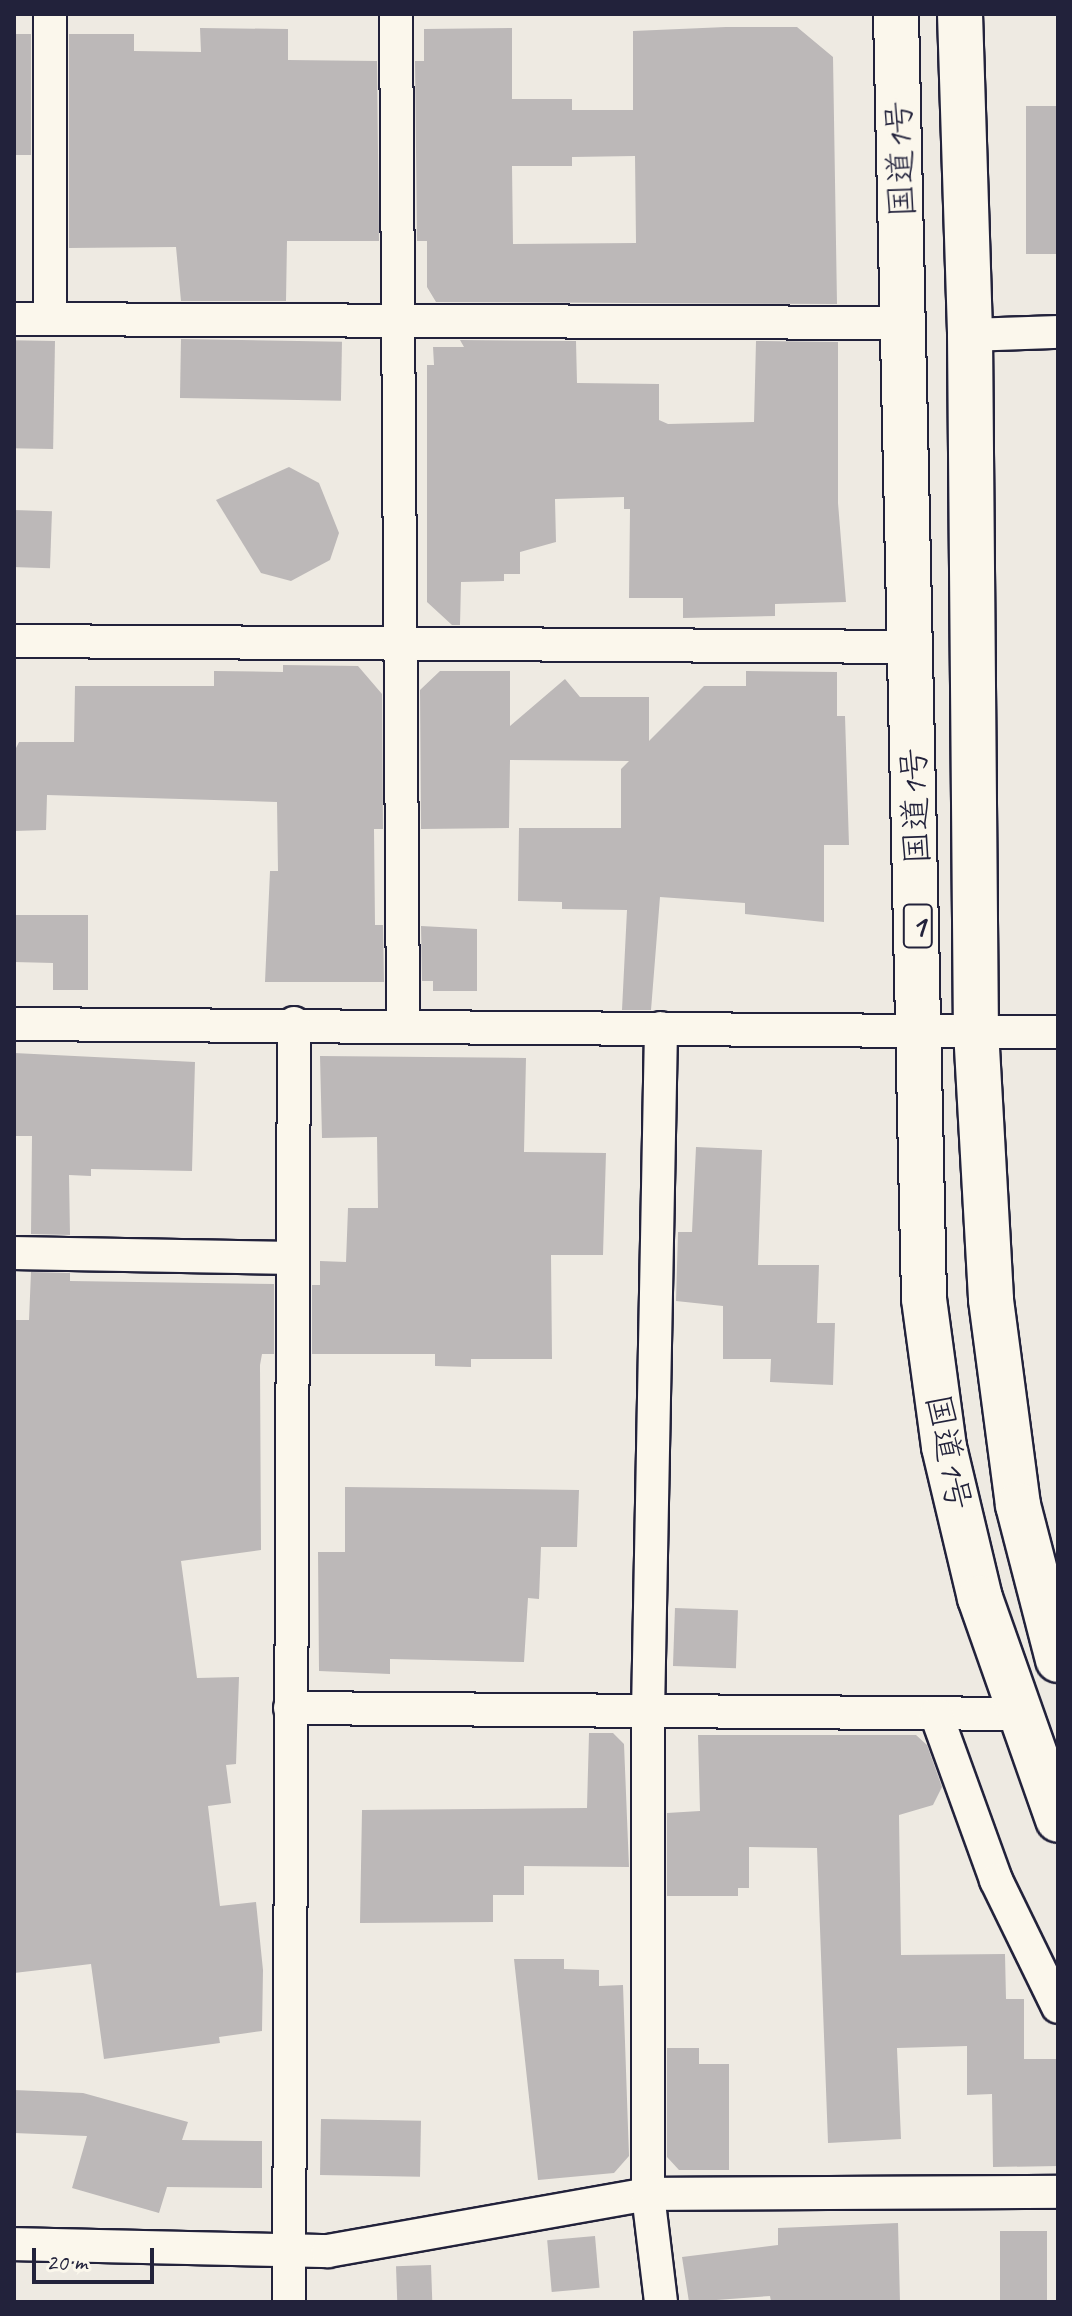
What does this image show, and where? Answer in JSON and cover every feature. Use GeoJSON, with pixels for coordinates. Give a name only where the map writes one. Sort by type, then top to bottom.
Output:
{"type":"FeatureCollection","features":[{"type":"Feature","properties":{"kind":"highway","name":"国道1号"},"geometry":{"type":"LineString","coordinates":[[896,14],[906,323],[924,1299],[942,1432],[980,1598],[1058,1820]]}},
{"type":"Feature","properties":{"kind":"highway","name":"国道1号"},"geometry":{"type":"LineString","coordinates":[[960,14],[970,335],[976,1030],[993,1316],[1018,1505],[1058,1660]]}},
{"type":"Feature","properties":{"kind":"street"},"geometry":{"type":"LineString","coordinates":[[50,14],[50,319]]}},
{"type":"Feature","properties":{"kind":"street"},"geometry":{"type":"LineString","coordinates":[[396,14],[403,1024]]}},
{"type":"Feature","properties":{"kind":"street"},"geometry":{"type":"LineString","coordinates":[[14,319],[906,323]]}},
{"type":"Feature","properties":{"kind":"street"},"geometry":{"type":"LineString","coordinates":[[970,335],[1058,332]]}},
{"type":"Feature","properties":{"kind":"street"},"geometry":{"type":"LineString","coordinates":[[14,641],[911,647]]}},
{"type":"Feature","properties":{"kind":"street"},"geometry":{"type":"LineString","coordinates":[[14,1024],[294,1023],[1058,1032]]}},
{"type":"Feature","properties":{"kind":"street"},"geometry":{"type":"LineString","coordinates":[[289,2302],[294,1023]]}},
{"type":"Feature","properties":{"kind":"street"},"geometry":{"type":"LineString","coordinates":[[661,1028],[648,1713],[648,2194],[661,2302]]}},
{"type":"Feature","properties":{"kind":"street"},"geometry":{"type":"LineString","coordinates":[[14,1253],[292,1258]]}},
{"type":"Feature","properties":{"kind":"street"},"geometry":{"type":"LineString","coordinates":[[290,1708],[1019,1714]]}},
{"type":"Feature","properties":{"kind":"street"},"geometry":{"type":"LineString","coordinates":[[936,1714],[996,1880],[1058,2007]]}},
{"type":"Feature","properties":{"kind":"street"},"geometry":{"type":"LineString","coordinates":[[14,2244],[328,2251],[648,2194],[1058,2192]]}},
{"type":"Feature","properties":{"kind":"building"},"geometry":{"type":"Polygon","coordinates":[[[797,27],[833,57],[837,304],[436,302],[427,287],[427,241],[417,241],[415,61],[424,61],[424,29],[512,28],[512,99],[572,99],[572,110],[633,110],[633,31],[797,27]],[[635,156],[572,157],[572,166],[512,166],[513,244],[636,243],[635,156]]]}},
{"type":"Feature","properties":{"kind":"building"},"geometry":{"type":"Polygon","coordinates":[[[200,28],[288,29],[288,60],[377,61],[379,241],[287,241],[286,301],[181,301],[176,247],[69,248],[69,34],[134,34],[134,51],[201,52],[200,28]]]}},
{"type":"Feature","properties":{"kind":"building"},"geometry":{"type":"Polygon","coordinates":[[[14,34],[31,34],[31,155],[14,155],[14,34]]]}},
{"type":"Feature","properties":{"kind":"building"},"geometry":{"type":"Polygon","coordinates":[[[1026,106],[1058,106],[1058,254],[1026,254],[1026,106]]]}},
{"type":"Feature","properties":{"kind":"building"},"geometry":{"type":"Polygon","coordinates":[[[181,339],[342,342],[341,401],[180,398],[181,339]]]}},
{"type":"Feature","properties":{"kind":"building"},"geometry":{"type":"Polygon","coordinates":[[[14,340],[55,341],[53,449],[14,448],[14,340]]]}},
{"type":"Feature","properties":{"kind":"building"},"geometry":{"type":"Polygon","coordinates":[[[460,340],[576,341],[577,383],[659,384],[659,420],[668,424],[754,422],[756,341],[838,342],[838,503],[846,602],[775,604],[775,616],[683,618],[683,598],[629,598],[630,509],[624,509],[624,497],[555,499],[556,542],[520,552],[520,574],[504,574],[504,581],[461,582],[460,625],[452,625],[427,602],[427,365],[434,365],[433,347],[464,347],[460,340]]]}},
{"type":"Feature","properties":{"kind":"building"},"geometry":{"type":"Polygon","coordinates":[[[289,467],[319,483],[339,533],[330,560],[291,581],[261,573],[216,500],[289,467]]]}},
{"type":"Feature","properties":{"kind":"building"},"geometry":{"type":"Polygon","coordinates":[[[14,510],[52,511],[50,568],[14,567],[14,510]]]}},
{"type":"Feature","properties":{"kind":"building"},"geometry":{"type":"Polygon","coordinates":[[[283,665],[358,666],[382,694],[383,829],[374,829],[375,925],[383,925],[384,982],[265,982],[270,871],[278,871],[277,802],[47,795],[46,830],[14,831],[14,752],[19,742],[74,742],[75,686],[214,686],[214,671],[283,672],[283,665]]]}},
{"type":"Feature","properties":{"kind":"building"},"geometry":{"type":"Polygon","coordinates":[[[440,671],[510,671],[510,726],[565,679],[580,697],[649,697],[649,741],[704,686],[746,686],[746,671],[837,672],[837,716],[845,716],[849,845],[824,845],[824,922],[745,914],[745,903],[660,897],[651,1010],[622,1010],[627,910],[562,909],[562,902],[518,901],[519,828],[621,828],[621,769],[629,761],[510,760],[509,828],[421,829],[420,690],[440,671]]]}},
{"type":"Feature","properties":{"kind":"building"},"geometry":{"type":"Polygon","coordinates":[[[14,915],[88,915],[88,990],[53,990],[53,963],[14,962],[14,915]]]}},
{"type":"Feature","properties":{"kind":"building"},"geometry":{"type":"Polygon","coordinates":[[[421,926],[477,929],[477,991],[433,991],[433,981],[422,981],[421,926]]]}},
{"type":"Feature","properties":{"kind":"building"},"geometry":{"type":"Polygon","coordinates":[[[14,1053],[195,1062],[192,1171],[91,1169],[91,1176],[69,1175],[70,1235],[31,1234],[32,1136],[14,1136],[14,1053]]]}},
{"type":"Feature","properties":{"kind":"building"},"geometry":{"type":"Polygon","coordinates":[[[320,1056],[526,1058],[524,1152],[606,1153],[603,1255],[551,1255],[552,1359],[471,1359],[471,1367],[435,1366],[435,1354],[312,1354],[312,1285],[320,1285],[320,1261],[346,1262],[348,1208],[378,1208],[377,1137],[322,1138],[320,1056]]]}},
{"type":"Feature","properties":{"kind":"building"},"geometry":{"type":"Polygon","coordinates":[[[696,1147],[762,1150],[758,1265],[819,1265],[817,1323],[835,1323],[833,1385],[770,1382],[771,1359],[723,1359],[723,1306],[676,1301],[678,1232],[692,1232],[696,1147]]]}},
{"type":"Feature","properties":{"kind":"building"},"geometry":{"type":"Polygon","coordinates":[[[31,1272],[70,1273],[70,1281],[274,1284],[274,1354],[262,1354],[260,1365],[261,1550],[181,1561],[197,1678],[239,1677],[236,1764],[226,1765],[231,1803],[208,1806],[220,1906],[256,1902],[263,1970],[262,2031],[219,2037],[220,2043],[104,2059],[91,1964],[14,1973],[14,1320],[29,1320],[31,1272]]]}},
{"type":"Feature","properties":{"kind":"building"},"geometry":{"type":"Polygon","coordinates":[[[345,1487],[579,1490],[577,1547],[541,1547],[539,1599],[528,1598],[524,1662],[390,1659],[390,1674],[319,1671],[318,1552],[345,1552],[345,1487]]]}},
{"type":"Feature","properties":{"kind":"building"},"geometry":{"type":"Polygon","coordinates":[[[675,1608],[738,1610],[736,1668],[673,1666],[675,1608]]]}},
{"type":"Feature","properties":{"kind":"building"},"geometry":{"type":"Polygon","coordinates":[[[589,1733],[613,1733],[624,1744],[629,1867],[524,1866],[524,1895],[493,1895],[493,1922],[360,1923],[362,1810],[587,1808],[589,1733]]]}},
{"type":"Feature","properties":{"kind":"building"},"geometry":{"type":"Polygon","coordinates":[[[698,1735],[916,1735],[927,1745],[942,1787],[933,1805],[899,1815],[901,1955],[1005,1954],[1006,1999],[1024,1999],[1024,2059],[1058,2059],[1058,2166],[993,2167],[992,2094],[967,2095],[967,2046],[897,2048],[901,2139],[828,2143],[817,1848],[749,1847],[749,1888],[738,1888],[738,1896],[667,1896],[667,1813],[700,1811],[698,1735]]]}},
{"type":"Feature","properties":{"kind":"building"},"geometry":{"type":"Polygon","coordinates":[[[514,1959],[564,1959],[564,1969],[599,1970],[599,1986],[623,1985],[629,2156],[614,2173],[538,2180],[514,1959]]]}},
{"type":"Feature","properties":{"kind":"building"},"geometry":{"type":"Polygon","coordinates":[[[667,2048],[699,2048],[699,2064],[729,2064],[729,2170],[679,2170],[667,2157],[667,2048]]]}},
{"type":"Feature","properties":{"kind":"building"},"geometry":{"type":"Polygon","coordinates":[[[14,2090],[83,2093],[188,2122],[182,2140],[262,2141],[262,2188],[167,2187],[159,2213],[72,2188],[87,2136],[14,2133],[14,2090]]]}},
{"type":"Feature","properties":{"kind":"building"},"geometry":{"type":"Polygon","coordinates":[[[321,2119],[421,2121],[420,2177],[320,2175],[321,2119]]]}},
{"type":"Feature","properties":{"kind":"building"},"geometry":{"type":"Polygon","coordinates":[[[898,2223],[900,2302],[771,2302],[770,2296],[689,2302],[682,2257],[778,2245],[778,2228],[898,2223]]]}},
{"type":"Feature","properties":{"kind":"building"},"geometry":{"type":"Polygon","coordinates":[[[1000,2231],[1047,2231],[1047,2302],[1000,2302],[1000,2231]]]}},
{"type":"Feature","properties":{"kind":"building"},"geometry":{"type":"Polygon","coordinates":[[[595,2236],[600,2288],[552,2292],[547,2240],[595,2236]]]}},
{"type":"Feature","properties":{"kind":"building"},"geometry":{"type":"Polygon","coordinates":[[[431,2265],[432,2302],[397,2302],[396,2266],[431,2265]]]}}]}
